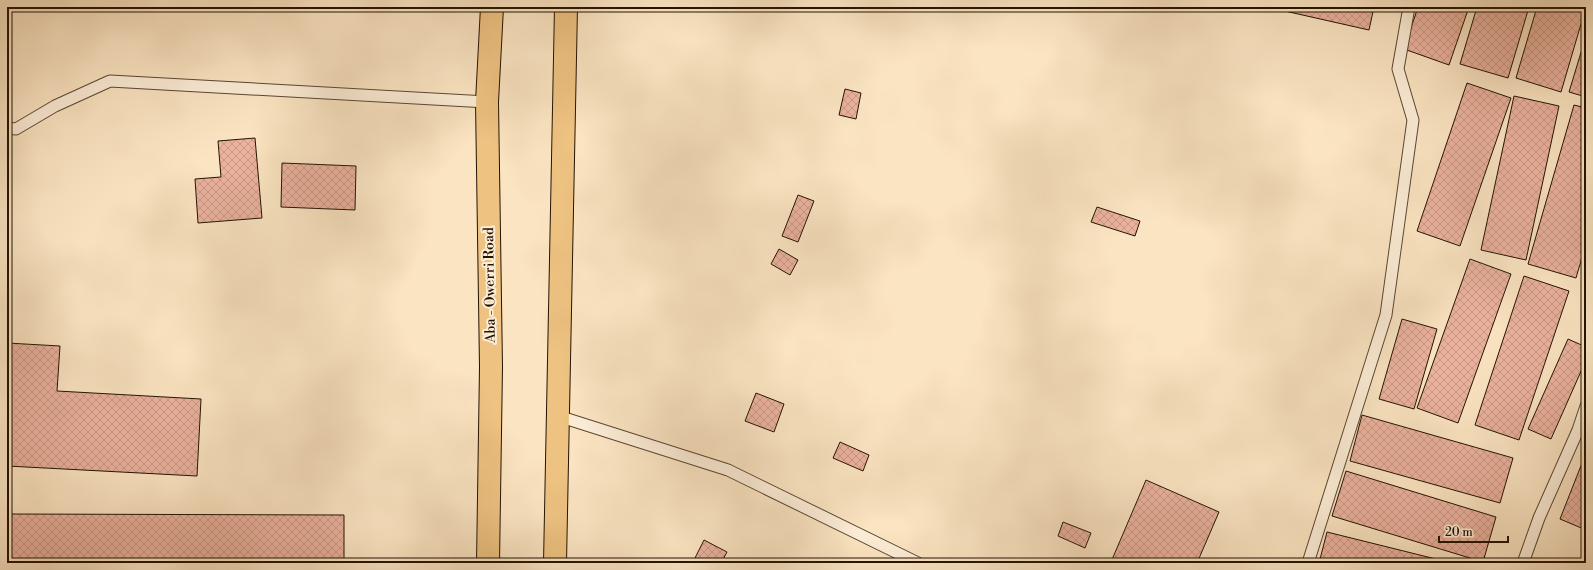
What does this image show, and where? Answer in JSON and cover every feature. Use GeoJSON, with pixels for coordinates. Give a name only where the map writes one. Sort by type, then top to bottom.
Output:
{"type":"FeatureCollection","features":[{"type":"Feature","properties":{"kind":"highway","name":"Aba - Owerri Road"},"geometry":{"type":"LineString","coordinates":[[488,563],[491,367],[488,102],[492,7]]}},
{"type":"Feature","properties":{"kind":"highway"},"geometry":{"type":"LineString","coordinates":[[555,563],[566,7]]}},
{"type":"Feature","properties":{"kind":"lane"},"geometry":{"type":"LineString","coordinates":[[1308,563],[1386,315],[1413,120],[1398,69],[1409,7]]}},
{"type":"Feature","properties":{"kind":"lane"},"geometry":{"type":"LineString","coordinates":[[7,128],[16,129],[55,106],[110,81],[488,102]]}},
{"type":"Feature","properties":{"kind":"lane"},"geometry":{"type":"LineString","coordinates":[[1523,563],[1538,518],[1578,430],[1586,406]]}},
{"type":"Feature","properties":{"kind":"lane"},"geometry":{"type":"LineString","coordinates":[[558,416],[728,470],[918,563]]}},
{"type":"Feature","properties":{"kind":"building"},"geometry":{"type":"Polygon","coordinates":[[[1267,7],[1374,7],[1369,30],[1267,7]]]}},
{"type":"Feature","properties":{"kind":"building"},"geometry":{"type":"Polygon","coordinates":[[[1418,7],[1469,7],[1449,65],[1404,49],[1418,7]]]}},
{"type":"Feature","properties":{"kind":"building"},"geometry":{"type":"Polygon","coordinates":[[[1477,7],[1529,7],[1508,78],[1460,64],[1477,7]]]}},
{"type":"Feature","properties":{"kind":"building"},"geometry":{"type":"Polygon","coordinates":[[[1537,7],[1586,7],[1561,92],[1516,78],[1537,7]]]}},
{"type":"Feature","properties":{"kind":"building"},"geometry":{"type":"Polygon","coordinates":[[[1586,36],[1586,97],[1569,92],[1586,36]]]}},
{"type":"Feature","properties":{"kind":"building"},"geometry":{"type":"Polygon","coordinates":[[[1467,83],[1511,98],[1460,246],[1417,231],[1467,83]]]}},
{"type":"Feature","properties":{"kind":"building"},"geometry":{"type":"Polygon","coordinates":[[[845,89],[861,93],[856,119],[839,115],[845,89]]]}},
{"type":"Feature","properties":{"kind":"building"},"geometry":{"type":"Polygon","coordinates":[[[1514,96],[1559,106],[1526,260],[1481,250],[1514,96]]]}},
{"type":"Feature","properties":{"kind":"building"},"geometry":{"type":"Polygon","coordinates":[[[1574,105],[1586,108],[1586,244],[1576,278],[1528,264],[1574,105]]]}},
{"type":"Feature","properties":{"kind":"building"},"geometry":{"type":"Polygon","coordinates":[[[255,138],[262,218],[198,223],[195,179],[221,177],[218,141],[255,138]]]}},
{"type":"Feature","properties":{"kind":"building"},"geometry":{"type":"Polygon","coordinates":[[[282,163],[356,166],[355,210],[281,207],[282,163]]]}},
{"type":"Feature","properties":{"kind":"building"},"geometry":{"type":"Polygon","coordinates":[[[798,195],[814,201],[798,242],[782,236],[798,195]]]}},
{"type":"Feature","properties":{"kind":"building"},"geometry":{"type":"Polygon","coordinates":[[[1097,207],[1140,221],[1135,236],[1091,222],[1097,207]]]}},
{"type":"Feature","properties":{"kind":"building"},"geometry":{"type":"Polygon","coordinates":[[[779,249],[798,260],[790,275],[771,264],[779,249]]]}},
{"type":"Feature","properties":{"kind":"building"},"geometry":{"type":"Polygon","coordinates":[[[1470,259],[1511,274],[1458,423],[1417,408],[1470,259]]]}},
{"type":"Feature","properties":{"kind":"building"},"geometry":{"type":"Polygon","coordinates":[[[1524,276],[1569,291],[1519,440],[1475,425],[1524,276]]]}},
{"type":"Feature","properties":{"kind":"building"},"geometry":{"type":"Polygon","coordinates":[[[1402,319],[1437,329],[1414,409],[1379,399],[1402,319]]]}},
{"type":"Feature","properties":{"kind":"building"},"geometry":{"type":"Polygon","coordinates":[[[1568,339],[1586,347],[1586,360],[1551,439],[1528,429],[1568,339]]]}},
{"type":"Feature","properties":{"kind":"building"},"geometry":{"type":"Polygon","coordinates":[[[7,343],[60,346],[57,391],[201,399],[197,476],[7,466],[7,343]]]}},
{"type":"Feature","properties":{"kind":"building"},"geometry":{"type":"Polygon","coordinates":[[[756,393],[784,404],[774,432],[745,421],[756,393]]]}},
{"type":"Feature","properties":{"kind":"building"},"geometry":{"type":"Polygon","coordinates":[[[1362,415],[1513,458],[1500,503],[1350,461],[1362,415]]]}},
{"type":"Feature","properties":{"kind":"building"},"geometry":{"type":"Polygon","coordinates":[[[840,442],[869,455],[863,471],[833,458],[840,442]]]}},
{"type":"Feature","properties":{"kind":"building"},"geometry":{"type":"Polygon","coordinates":[[[1586,453],[1586,530],[1560,519],[1586,453]]]}},
{"type":"Feature","properties":{"kind":"building"},"geometry":{"type":"Polygon","coordinates":[[[1346,471],[1496,517],[1483,562],[1332,516],[1346,471]]]}},
{"type":"Feature","properties":{"kind":"building"},"geometry":{"type":"Polygon","coordinates":[[[1146,480],[1219,512],[1197,563],[1111,562],[1146,480]]]}},
{"type":"Feature","properties":{"kind":"building"},"geometry":{"type":"Polygon","coordinates":[[[7,514],[344,515],[344,563],[7,563],[7,514]]]}},
{"type":"Feature","properties":{"kind":"building"},"geometry":{"type":"Polygon","coordinates":[[[1063,522],[1091,533],[1085,548],[1058,536],[1063,522]]]}},
{"type":"Feature","properties":{"kind":"building"},"geometry":{"type":"Polygon","coordinates":[[[1327,532],[1452,563],[1319,563],[1327,532]]]}},
{"type":"Feature","properties":{"kind":"building"},"geometry":{"type":"Polygon","coordinates":[[[704,540],[727,552],[721,563],[700,563],[694,560],[704,540]]]}}]}
